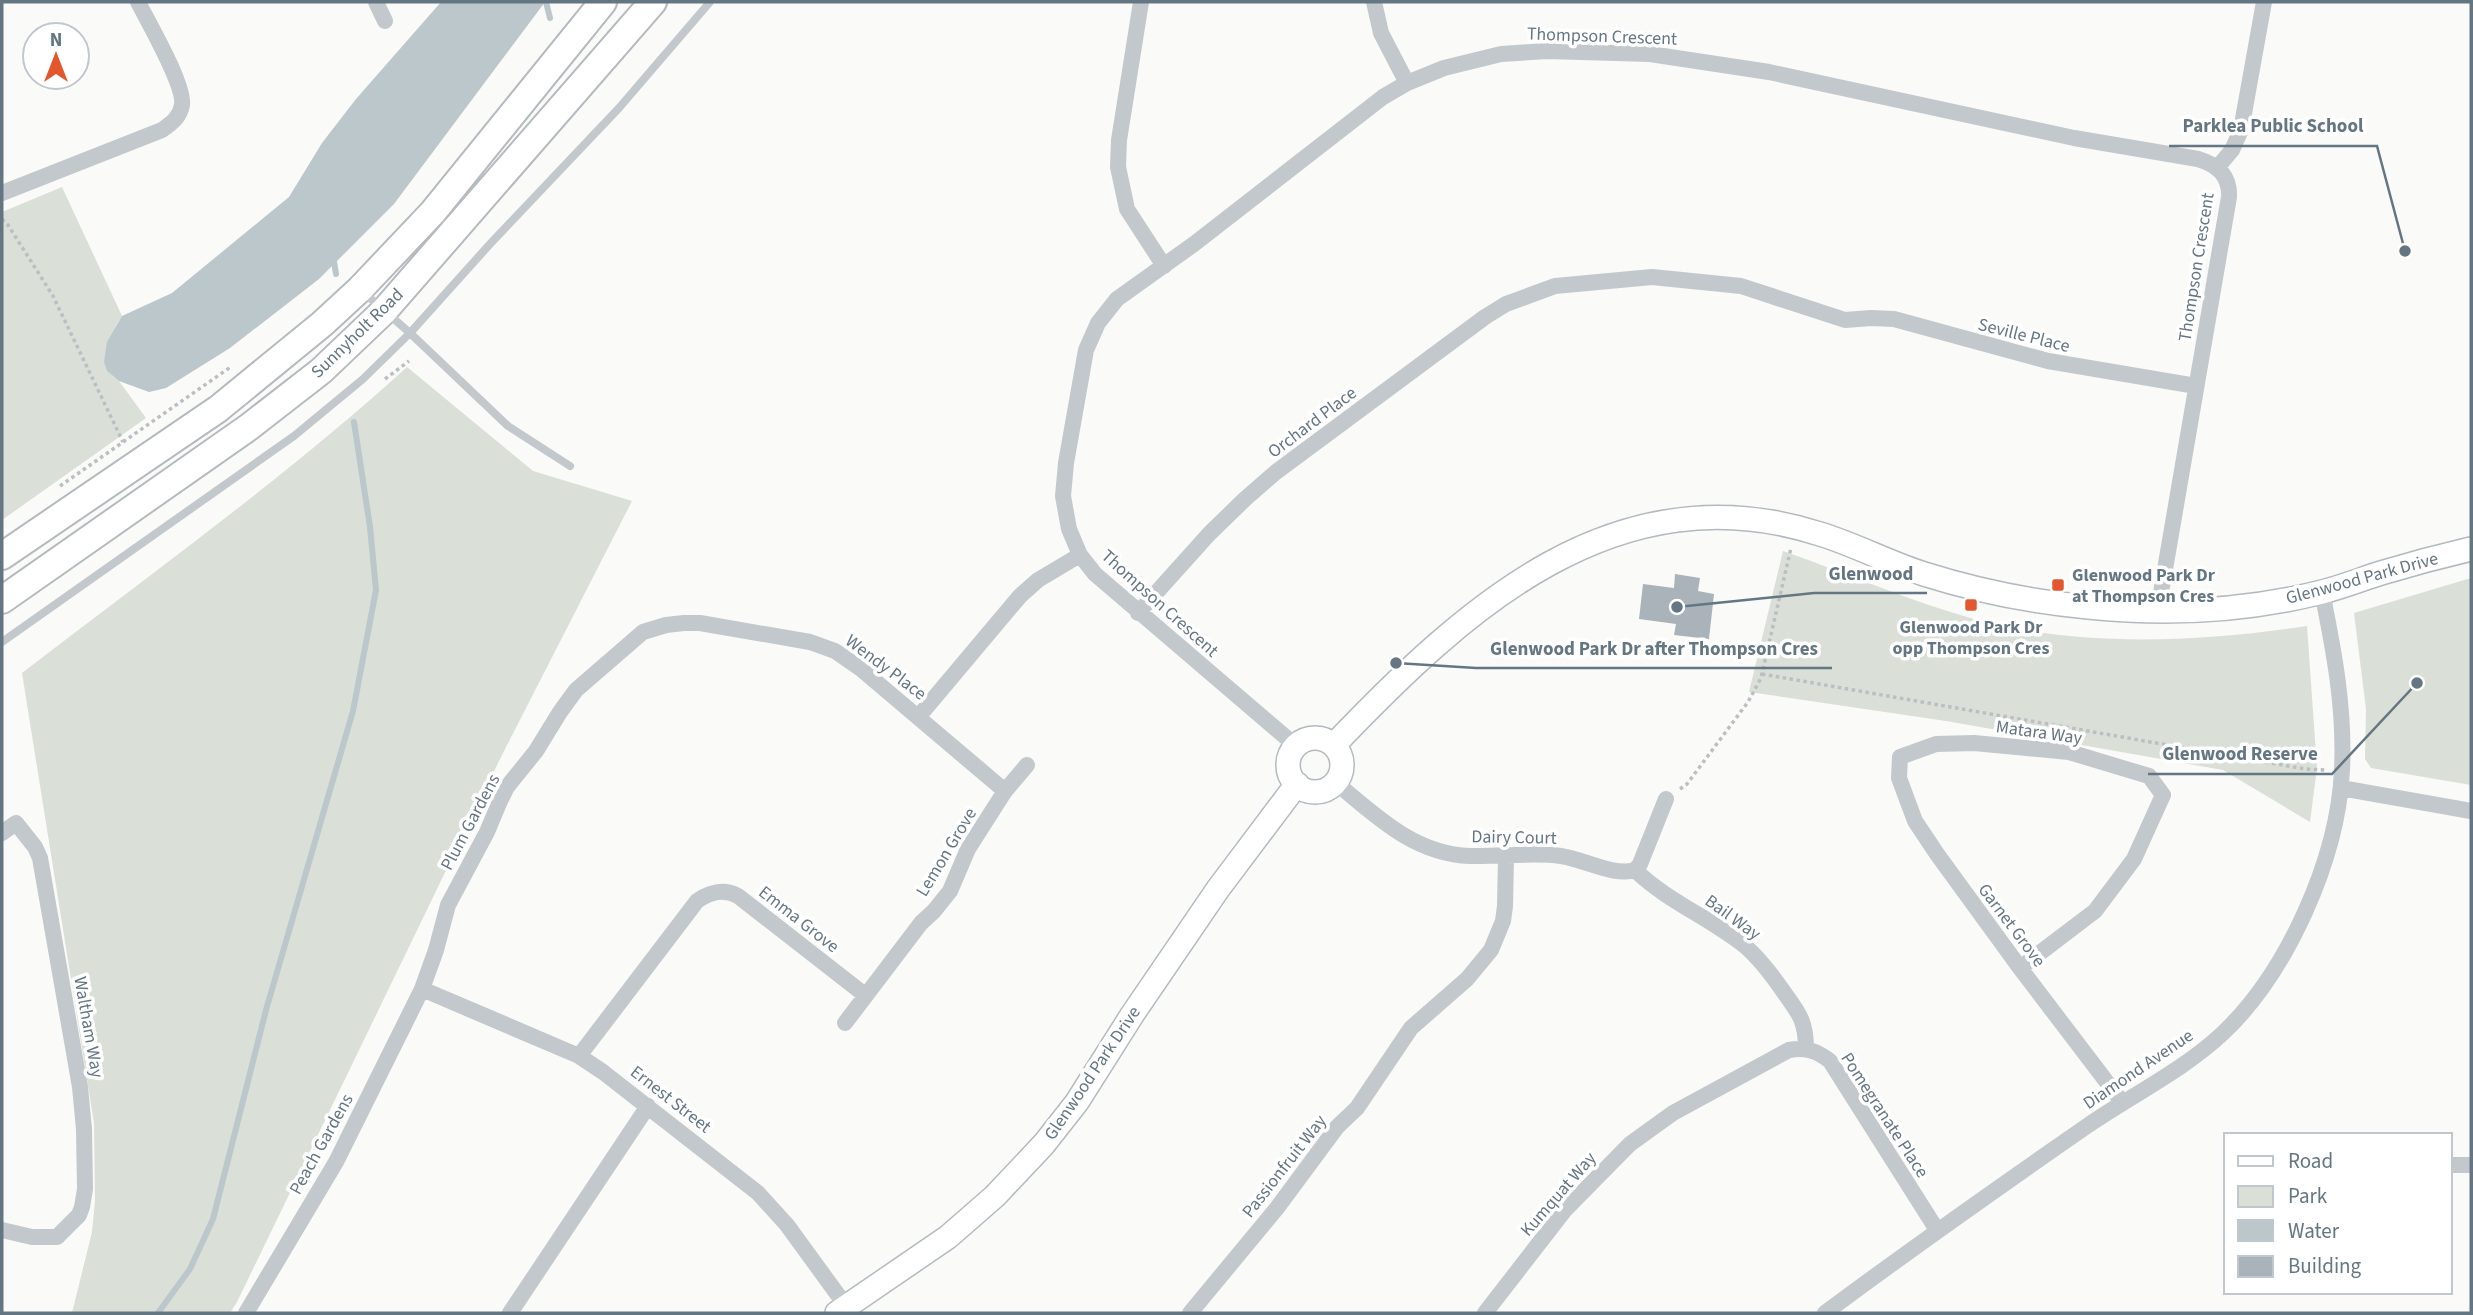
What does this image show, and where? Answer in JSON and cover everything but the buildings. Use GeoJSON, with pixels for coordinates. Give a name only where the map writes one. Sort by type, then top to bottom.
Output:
{"type":"FeatureCollection","features":[{"type":"Feature","properties":{"kind":"main road","name":"Sunnyholt Road"},"geometry":{"type":"LineString","coordinates":[[2,556],[218,409],[323,324],[433,212],[603,2]]}},
{"type":"Feature","properties":{"kind":"main road","name":"Sunnyholt Road"},"geometry":{"type":"LineString","coordinates":[[2,600],[249,427],[320,371],[384,311],[653,2]]}},
{"type":"Feature","properties":{"kind":"street"},"geometry":{"type":"LineString","coordinates":[[2,192],[162,130],[177,118],[182,97],[180,87],[138,2]]}},
{"type":"Feature","properties":{"kind":"street"},"geometry":{"type":"LineString","coordinates":[[376,2],[385,21]]}},
{"type":"Feature","properties":{"kind":"street"},"geometry":{"type":"LineString","coordinates":[[1141,2],[1119,141],[1118,167],[1127,209],[1164,266]]}},
{"type":"Feature","properties":{"kind":"street"},"geometry":{"type":"LineString","coordinates":[[1374,2],[1381,33],[1407,83]]}},
{"type":"Feature","properties":{"kind":"street"},"geometry":{"type":"LineString","coordinates":[[2217,168],[2232,150],[2241,130],[2264,2]]}},
{"type":"Feature","properties":{"kind":"street","name":"Thompson Crescent"},"geometry":{"type":"LineString","coordinates":[[1296,747],[1138,613],[1095,574],[1080,555],[1067,519],[1063,488],[1086,350],[1098,323],[1117,299],[1164,266],[1366,108],[1407,83],[1461,63],[1502,54],[1563,51],[1662,55],[1769,72],[2074,138],[2198,159],[2217,168],[2226,179],[2229,197],[2158,610]]}},
{"type":"Feature","properties":{"kind":"street"},"geometry":{"type":"LineString","coordinates":[[180,113],[197,118]]}},
{"type":"Feature","properties":{"kind":"street","name":"Orchard Place"},"geometry":{"type":"LineString","coordinates":[[1138,613],[1218,525],[1276,472],[1506,304],[1563,284],[1643,278],[1678,279],[1741,286],[1845,320]]}},
{"type":"Feature","properties":{"kind":"street","name":"Seville Place"},"geometry":{"type":"LineString","coordinates":[[1845,320],[1871,317],[1894,319],[2048,361],[2196,386]]}},
{"type":"Feature","properties":{"kind":"street","name":"Glenwood Park Drive"},"geometry":{"type":"LineString","coordinates":[[1334,746],[1421,659],[1531,572],[1597,540],[1636,527],[1674,520],[1726,518],[1775,523],[1820,534],[1924,574],[1991,592],[2088,607],[2158,610],[2211,609],[2322,592],[2471,549]]}},
{"type":"Feature","properties":{"kind":"street"},"geometry":{"type":"LineString","coordinates":[[919,716],[1020,596],[1038,580],[1080,555]]}},
{"type":"Feature","properties":{"kind":"street","name":"Diamond Avenue"},"geometry":{"type":"LineString","coordinates":[[1825,1313],[1937,1230],[2122,1102],[2186,1064],[2222,1034],[2252,1003],[2282,959],[2306,909],[2330,837],[2341,788],[2343,728],[2339,679],[2322,592]]}},
{"type":"Feature","properties":{"kind":"street","name":"Wendy Place"},"geometry":{"type":"LineString","coordinates":[[643,632],[666,625],[699,623],[823,646],[855,663],[1005,791]]}},
{"type":"Feature","properties":{"kind":"street","name":"Plum Gardens"},"geometry":{"type":"LineString","coordinates":[[422,989],[448,905],[507,788],[536,751],[576,690],[643,632]]}},
{"type":"Feature","properties":{"kind":"street"},"geometry":{"type":"LineString","coordinates":[[1317,738],[1334,746],[1342,761],[1342,770],[1326,790],[1309,791],[1297,784],[1290,775],[1289,757],[1296,747],[1308,739],[1317,738]]}},
{"type":"Feature","properties":{"kind":"street","name":"Matara Way"},"geometry":{"type":"LineString","coordinates":[[1900,757],[1936,744],[1974,743],[2069,752],[2149,776],[2163,795],[2134,859],[2095,911],[2020,968]]}},
{"type":"Feature","properties":{"kind":"street","name":"Garnet Grove"},"geometry":{"type":"LineString","coordinates":[[1900,757],[1899,778],[1916,821],[1968,899],[2122,1102]]}},
{"type":"Feature","properties":{"kind":"street"},"geometry":{"type":"LineString","coordinates":[[1005,791],[1027,765]]}},
{"type":"Feature","properties":{"kind":"street","name":"Dairy Court"},"geometry":{"type":"LineString","coordinates":[[1335,782],[1388,826],[1426,848],[1467,856],[1539,854],[1564,857],[1622,873],[1635,870]]}},
{"type":"Feature","properties":{"kind":"street","name":"Glenwood Park Drive"},"geometry":{"type":"LineString","coordinates":[[841,1310],[948,1237],[995,1196],[1044,1144],[1077,1102],[1132,1015],[1218,889],[1297,784]]}},
{"type":"Feature","properties":{"kind":"street"},"geometry":{"type":"LineString","coordinates":[[2341,788],[2471,811]]}},
{"type":"Feature","properties":{"kind":"street","name":"Lemon Grove"},"geometry":{"type":"LineString","coordinates":[[865,995],[921,923],[950,891],[968,849],[1005,791]]}},
{"type":"Feature","properties":{"kind":"street"},"geometry":{"type":"LineString","coordinates":[[1635,870],[1645,855],[1665,799]]}},
{"type":"Feature","properties":{"kind":"street","name":"Waltham Way"},"geometry":{"type":"LineString","coordinates":[[2,833],[16,823],[40,858],[80,1087],[85,1189],[79,1215],[57,1237],[32,1237],[2,1230]]}},
{"type":"Feature","properties":{"kind":"street","name":"Passionfruit Way"},"geometry":{"type":"LineString","coordinates":[[1190,1313],[1277,1208],[1337,1127],[1357,1108],[1419,1020],[1481,965],[1492,950],[1503,921],[1506,856]]}},
{"type":"Feature","properties":{"kind":"street","name":"Bail Way"},"geometry":{"type":"LineString","coordinates":[[1635,870],[1648,884],[1745,947],[1767,968],[1800,1014],[1806,1033],[1806,1049]]}},
{"type":"Feature","properties":{"kind":"street","name":"Emma Grove"},"geometry":{"type":"LineString","coordinates":[[579,1056],[697,901],[716,892],[738,896],[865,995]]}},
{"type":"Feature","properties":{"kind":"street","name":"Ernest Street"},"geometry":{"type":"LineString","coordinates":[[422,989],[579,1056],[648,1106],[758,1193],[787,1225],[841,1310]]}},
{"type":"Feature","properties":{"kind":"street","name":"Peach Gardens"},"geometry":{"type":"LineString","coordinates":[[246,1313],[336,1162],[422,989]]}},
{"type":"Feature","properties":{"kind":"street"},"geometry":{"type":"LineString","coordinates":[[845,1023],[865,995]]}},
{"type":"Feature","properties":{"kind":"street","name":"Kumquat Way"},"geometry":{"type":"LineString","coordinates":[[1485,1313],[1578,1195],[1630,1143],[1673,1113],[1789,1050],[1806,1049]]}},
{"type":"Feature","properties":{"kind":"street","name":"Pomegranate Place"},"geometry":{"type":"LineString","coordinates":[[1806,1049],[1820,1053],[1830,1061],[1937,1230]]}},
{"type":"Feature","properties":{"kind":"street"},"geometry":{"type":"LineString","coordinates":[[510,1313],[648,1106]]}},
{"type":"Feature","properties":{"kind":"street"},"geometry":{"type":"LineString","coordinates":[[2452,1165],[2471,1165]]}},
{"type":"Feature","properties":{"kind":"lane"},"geometry":{"type":"LineString","coordinates":[[2,642],[294,436],[363,379],[410,333],[619,108],[710,2]]}},
{"type":"Feature","properties":{"kind":"lane"},"geometry":{"type":"LineString","coordinates":[[360,289],[509,426],[570,466]]}},
{"type":"Feature","properties":{"kind":"path"},"geometry":{"type":"LineString","coordinates":[[2,219],[53,296],[122,442]]}},
{"type":"Feature","properties":{"kind":"path"},"geometry":{"type":"LineString","coordinates":[[380,383],[409,361]]}},
{"type":"Feature","properties":{"kind":"path"},"geometry":{"type":"LineString","coordinates":[[57,489],[235,363]]}},
{"type":"Feature","properties":{"kind":"path"},"geometry":{"type":"LineString","coordinates":[[1665,799],[1687,784],[1748,702],[1762,674],[1791,548]]}},
{"type":"Feature","properties":{"kind":"path"},"geometry":{"type":"LineString","coordinates":[[1762,674],[2326,771]]}},
{"type":"Feature","properties":{"kind":"green space"},"geometry":{"type":"Polygon","coordinates":[[[62,187],[122,316],[116,326],[107,371],[119,381],[146,418],[2,520],[2,212],[62,187]]]}},
{"type":"Feature","properties":{"kind":"green space"},"geometry":{"type":"Polygon","coordinates":[[[407,367],[533,471],[632,501],[500,759],[230,1313],[72,1313],[92,1232],[95,1201],[94,1123],[22,673],[266,486],[407,367]]]}},
{"type":"Feature","properties":{"kind":"green space"},"geometry":{"type":"Polygon","coordinates":[[[1783,551],[1950,612],[2056,635],[2182,638],[2307,626],[2317,768],[2310,822],[2223,770],[1946,721],[1749,692],[1783,551]]]}},
{"type":"Feature","properties":{"kind":"green space"},"geometry":{"type":"Polygon","coordinates":[[[2471,578],[2471,785],[2371,768],[2365,759],[2366,709],[2354,613],[2471,578]]]}},
{"type":"Feature","properties":{"kind":"water"},"geometry":{"type":"Polygon","coordinates":[[[441,2],[545,2],[394,204],[319,279],[230,348],[166,388],[149,392],[119,381],[107,371],[104,362],[107,342],[122,316],[172,293],[289,197],[322,143],[356,99],[441,2]]]}},
{"type":"Feature","properties":{"kind":"waterway"},"geometry":{"type":"LineString","coordinates":[[546,2],[550,18]]}},
{"type":"Feature","properties":{"kind":"waterway"},"geometry":{"type":"LineString","coordinates":[[333,255],[336,274]]}},
{"type":"Feature","properties":{"kind":"waterway"},"geometry":{"type":"LineString","coordinates":[[158,1313],[190,1269],[213,1219],[266,1010],[353,711],[376,590],[370,527],[354,422]]}},
{"type":"Feature","properties":{"kind":"place","name":"Parklea Public School"},"geometry":{"type":"Point","coordinates":[2405,251]}},
{"type":"Feature","properties":{"kind":"place","name":"Glenwood Park Dr at Thompson Cres"},"geometry":{"type":"Point","coordinates":[2058,585]}},
{"type":"Feature","properties":{"kind":"place","name":"Glenwood Park Dr opp Thompson Cres"},"geometry":{"type":"Point","coordinates":[1971,605]}},
{"type":"Feature","properties":{"kind":"place","name":"Glenwood"},"geometry":{"type":"Point","coordinates":[1677,607]}},
{"type":"Feature","properties":{"kind":"place","name":"Glenwood Park Dr after Thompson Cres"},"geometry":{"type":"Point","coordinates":[1396,663]}},
{"type":"Feature","properties":{"kind":"place","name":"Glenwood Reserve"},"geometry":{"type":"Point","coordinates":[2417,683]}}]}
